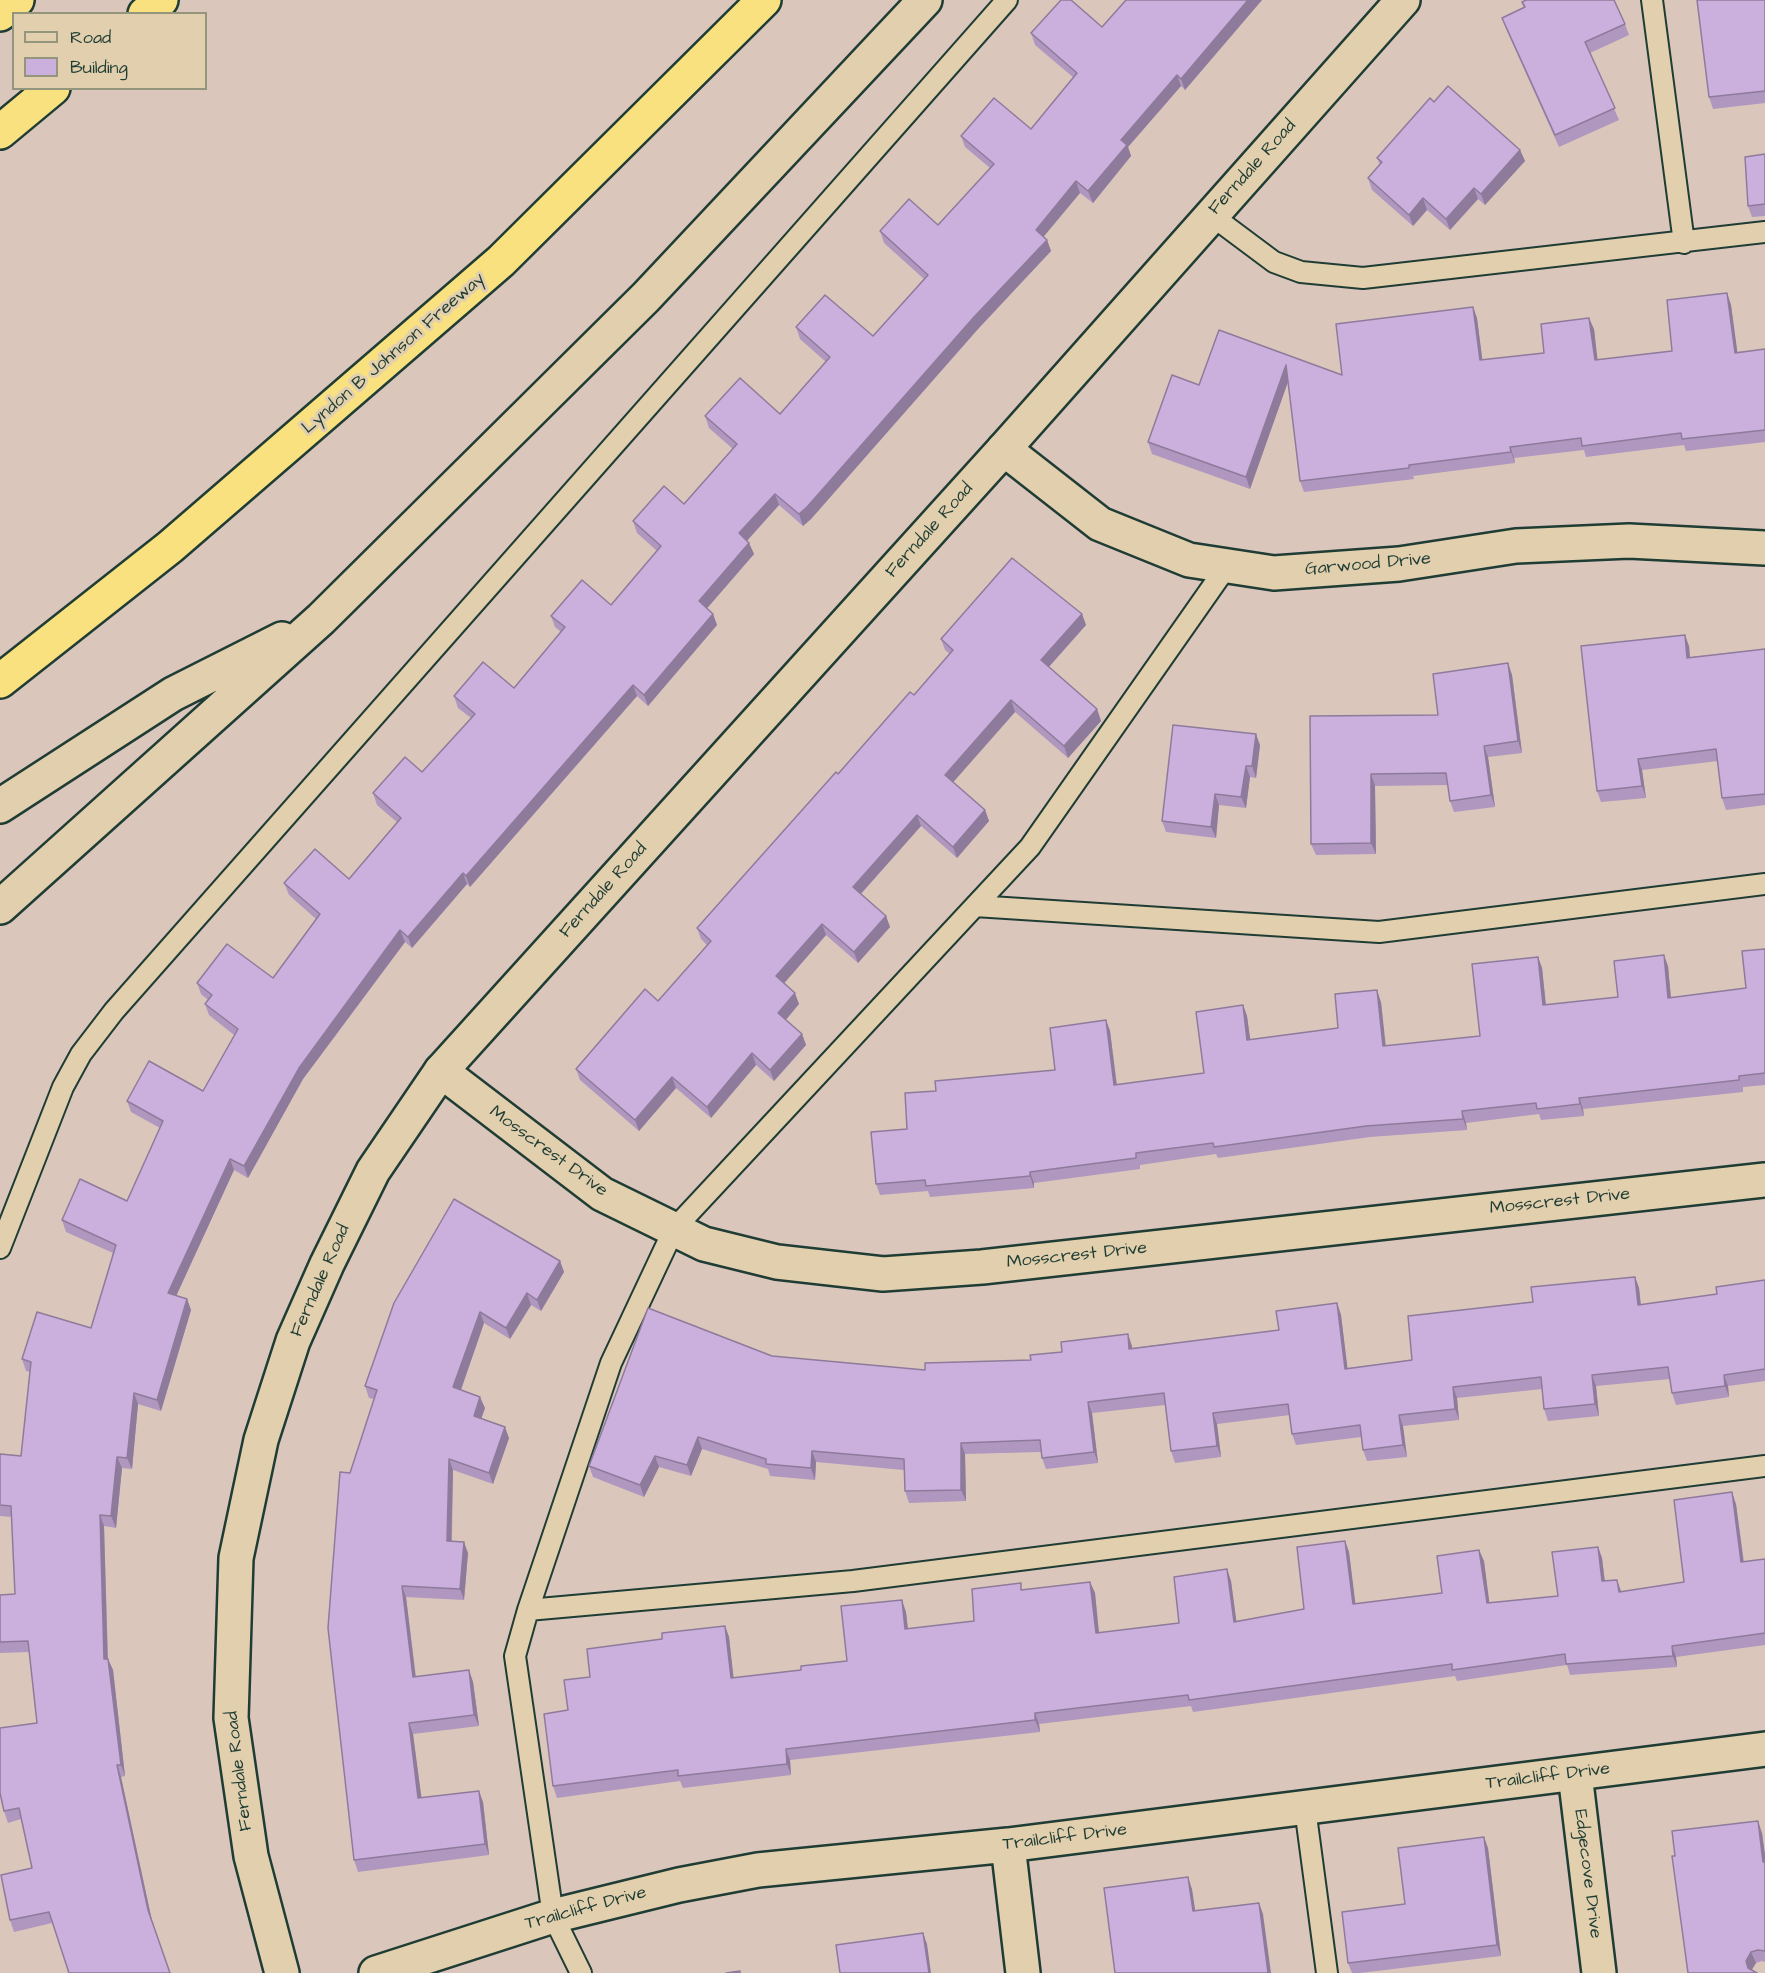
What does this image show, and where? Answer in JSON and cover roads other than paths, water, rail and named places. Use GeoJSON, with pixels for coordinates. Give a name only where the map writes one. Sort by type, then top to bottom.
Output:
{"type":"FeatureCollection","features":[{"type":"Feature","properties":{"kind":"highway"},"geometry":{"type":"LineString","coordinates":[[0,14],[16,0]]}},
{"type":"Feature","properties":{"kind":"highway"},"geometry":{"type":"LineString","coordinates":[[147,12],[161,0]]}},
{"type":"Feature","properties":{"kind":"highway","name":"Lyndon B Johnson Freeway"},"geometry":{"type":"LineString","coordinates":[[0,681],[170,547],[501,261],[764,0]]}},
{"type":"Feature","properties":{"kind":"highway"},"geometry":{"type":"LineString","coordinates":[[0,132],[51,90]]}},
{"type":"Feature","properties":{"kind":"street"},"geometry":{"type":"LineString","coordinates":[[0,907],[321,619],[646,297],[925,0]]}},
{"type":"Feature","properties":{"kind":"street","name":"Ferndale Road"},"geometry":{"type":"LineString","coordinates":[[282,1973],[250,1856],[231,1718],[236,1558],[261,1440],[293,1341],[327,1264],[373,1171],[441,1071],[1004,449],[1403,0]]}},
{"type":"Feature","properties":{"kind":"street","name":"Garwood Drive"},"geometry":{"type":"LineString","coordinates":[[1004,449],[1100,524],[1189,560],[1274,573],[1399,564],[1516,546],[1629,541],[1765,548]]}},
{"type":"Feature","properties":{"kind":"street"},"geometry":{"type":"LineString","coordinates":[[0,806],[173,694],[321,619]]}},
{"type":"Feature","properties":{"kind":"street","name":"Mosscrest Drive"},"geometry":{"type":"LineString","coordinates":[[441,1071],[602,1194],[704,1244],[777,1262],[883,1274],[982,1267],[1765,1180]]}},
{"type":"Feature","properties":{"kind":"street","name":"Trailcliff Drive"},"geometry":{"type":"LineString","coordinates":[[376,1973],[553,1916],[679,1885],[758,1870],[1008,1845],[1765,1749]]}},
{"type":"Feature","properties":{"kind":"street","name":"Edgecove Drive"},"geometry":{"type":"LineString","coordinates":[[1575,1774],[1599,1973]]}},
{"type":"Feature","properties":{"kind":"street"},"geometry":{"type":"LineString","coordinates":[[1008,1845],[1023,1973]]}},
{"type":"Feature","properties":{"kind":"lane"},"geometry":{"type":"LineString","coordinates":[[0,1248],[63,1087],[81,1054],[114,1011],[1007,0]]}},
{"type":"Feature","properties":{"kind":"lane"},"geometry":{"type":"LineString","coordinates":[[1652,0],[1684,243]]}},
{"type":"Feature","properties":{"kind":"lane"},"geometry":{"type":"LineString","coordinates":[[1211,215],[1274,262],[1301,272],[1363,278],[1765,232]]}},
{"type":"Feature","properties":{"kind":"lane"},"geometry":{"type":"LineString","coordinates":[[581,1973],[553,1916],[515,1656],[528,1610],[611,1363],[674,1229],[1030,847],[1227,566]]}},
{"type":"Feature","properties":{"kind":"lane"},"geometry":{"type":"LineString","coordinates":[[975,906],[1379,932],[1765,884]]}},
{"type":"Feature","properties":{"kind":"lane"},"geometry":{"type":"LineString","coordinates":[[528,1610],[853,1581],[1765,1466]]}},
{"type":"Feature","properties":{"kind":"lane"},"geometry":{"type":"LineString","coordinates":[[1305,1808],[1327,1973]]}}]}
